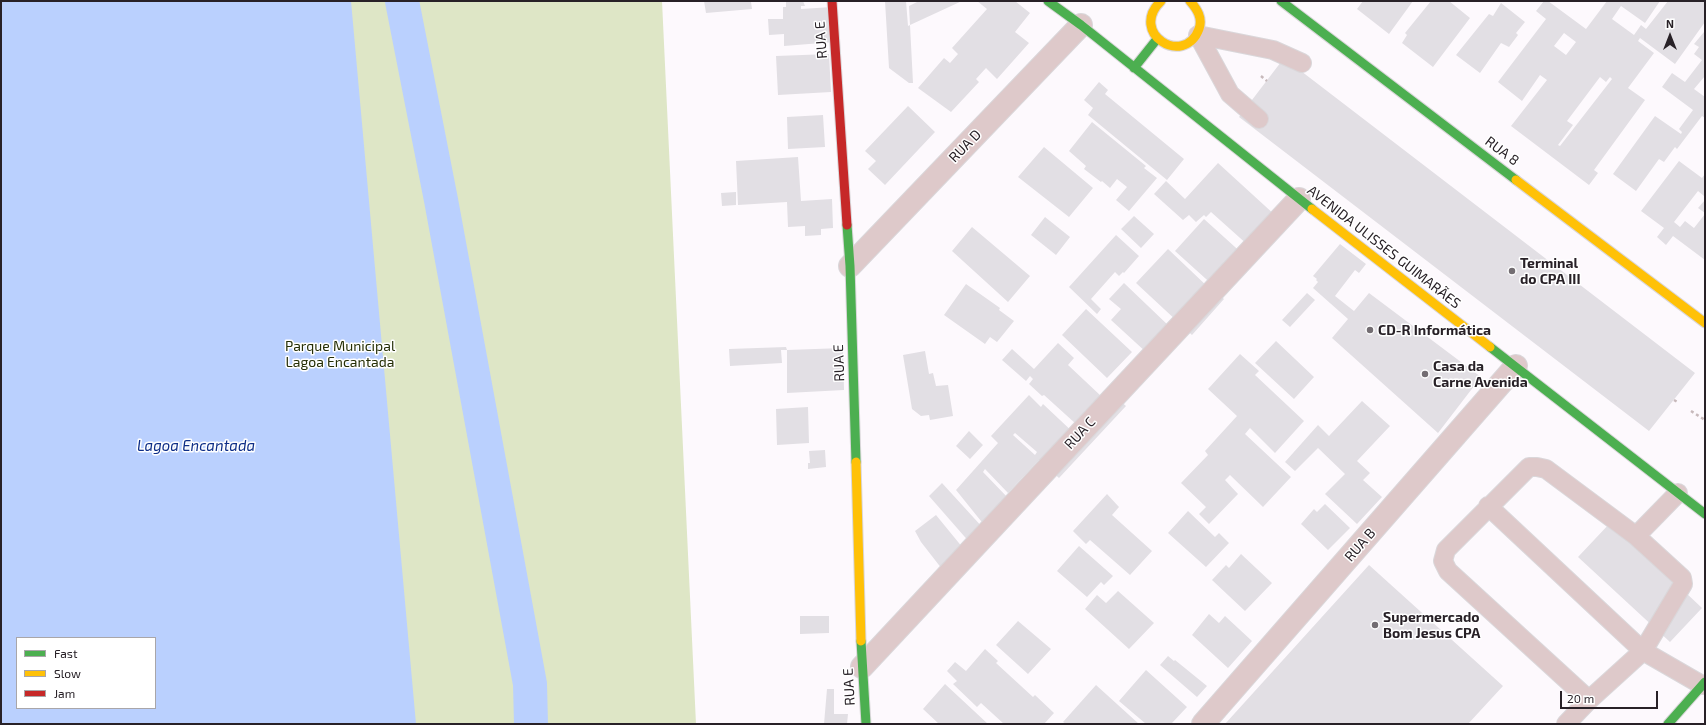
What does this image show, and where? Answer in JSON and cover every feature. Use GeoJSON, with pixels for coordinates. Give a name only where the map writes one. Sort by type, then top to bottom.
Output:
{"type":"FeatureCollection","features":[{"type":"Feature","properties":{"kind":"main road","name":"RUA E"},"geometry":{"type":"LineString","coordinates":[[832,1],[850,266],[862,667],[866,724]]}},
{"type":"Feature","properties":{"kind":"main road","name":"AVENIDA ULISSES GUIMARÃES"},"geometry":{"type":"LineString","coordinates":[[1048,1],[1081,25],[1298,199],[1516,366],[1705,514]]}},
{"type":"Feature","properties":{"kind":"main road"},"geometry":{"type":"LineString","coordinates":[[1158,2],[1150,19],[1151,28],[1157,39],[1169,46],[1177,47],[1193,41],[1198,35],[1201,27],[1202,19],[1195,5],[1190,1]]}},
{"type":"Feature","properties":{"kind":"main road","name":"RUA 8"},"geometry":{"type":"LineString","coordinates":[[1281,1],[1705,323]]}},
{"type":"Feature","properties":{"kind":"main road"},"geometry":{"type":"LineString","coordinates":[[1134,68],[1157,39]]}},
{"type":"Feature","properties":{"kind":"main road"},"geometry":{"type":"LineString","coordinates":[[1668,724],[1704,683]]}},
{"type":"Feature","properties":{"kind":"street","name":"RUA D"},"geometry":{"type":"LineString","coordinates":[[850,266],[1081,25]]}},
{"type":"Feature","properties":{"kind":"street","name":"RUA C"},"geometry":{"type":"LineString","coordinates":[[862,667],[1298,199]]}},
{"type":"Feature","properties":{"kind":"street","name":"RUA B"},"geometry":{"type":"LineString","coordinates":[[1203,724],[1516,366]]}},
{"type":"Feature","properties":{"kind":"lane"},"geometry":{"type":"LineString","coordinates":[[1198,35],[1273,50],[1302,63]]}},
{"type":"Feature","properties":{"kind":"lane"},"geometry":{"type":"LineString","coordinates":[[1198,35],[1230,94],[1259,119]]}},
{"type":"Feature","properties":{"kind":"lane"},"geometry":{"type":"LineString","coordinates":[[1566,724],[1589,700],[1643,651],[1683,584],[1682,578],[1636,536],[1546,469],[1529,467],[1488,506],[1446,550],[1442,561],[1448,571],[1589,700]]}},
{"type":"Feature","properties":{"kind":"lane"},"geometry":{"type":"LineString","coordinates":[[1636,536],[1678,493]]}},
{"type":"Feature","properties":{"kind":"lane"},"geometry":{"type":"LineString","coordinates":[[1488,506],[1643,651],[1704,683]]}},
{"type":"Feature","properties":{"kind":"path"},"geometry":{"type":"LineString","coordinates":[[1261,76],[1267,81]]}},
{"type":"Feature","properties":{"kind":"path"},"geometry":{"type":"LineString","coordinates":[[1674,400],[1679,403]]}},
{"type":"Feature","properties":{"kind":"path"},"geometry":{"type":"LineString","coordinates":[[1691,411],[1705,420]]}},
{"type":"Feature","properties":{"kind":"green space","name":"Parque Municipal Lagoa Encantada"},"geometry":{"type":"Polygon","coordinates":[[[1,1],[662,1],[696,724],[1,724],[1,1]]]}},
{"type":"Feature","properties":{"kind":"water","name":"Lagoa Encantada"},"geometry":{"type":"Polygon","coordinates":[[[1,1],[351,1],[416,724],[1,724],[1,1]]]}},
{"type":"Feature","properties":{"kind":"building"},"geometry":{"type":"Polygon","coordinates":[[[704,1],[755,2],[751,2],[752,9],[706,13],[704,1]]]}},
{"type":"Feature","properties":{"kind":"building"},"geometry":{"type":"Polygon","coordinates":[[[786,1],[803,1],[805,6],[801,6],[801,9],[832,7],[834,42],[784,46],[784,34],[769,35],[768,19],[783,19],[783,7],[786,7],[786,1]]]}},
{"type":"Feature","properties":{"kind":"building"},"geometry":{"type":"Polygon","coordinates":[[[885,1],[906,1],[908,26],[910,25],[913,83],[909,83],[889,68],[885,1]]]}},
{"type":"Feature","properties":{"kind":"building"},"geometry":{"type":"Polygon","coordinates":[[[919,1],[962,1],[910,25],[909,6],[919,1]]]}},
{"type":"Feature","properties":{"kind":"building"},"geometry":{"type":"Polygon","coordinates":[[[977,1],[1015,1],[1030,13],[1015,32],[1029,43],[997,79],[986,68],[976,79],[979,82],[951,112],[918,88],[944,58],[950,63],[958,54],[952,48],[987,9],[977,1]]]}},
{"type":"Feature","properties":{"kind":"building"},"geometry":{"type":"Polygon","coordinates":[[[1363,1],[1413,1],[1389,34],[1357,9],[1363,1]]]}},
{"type":"Feature","properties":{"kind":"building"},"geometry":{"type":"Polygon","coordinates":[[[1431,1],[1449,1],[1470,18],[1433,67],[1402,43],[1407,35],[1405,33],[1431,1]]]}},
{"type":"Feature","properties":{"kind":"building"},"geometry":{"type":"Polygon","coordinates":[[[1544,1],[1548,1],[1586,29],[1607,1],[1660,1],[1645,23],[1621,6],[1612,19],[1634,35],[1641,25],[1646,29],[1668,1],[1705,1],[1705,22],[1675,64],[1640,38],[1638,41],[1654,53],[1628,88],[1645,100],[1594,170],[1598,173],[1589,185],[1511,126],[1547,80],[1540,75],[1522,101],[1498,82],[1546,19],[1536,11],[1544,1]],[[1564,33],[1554,46],[1566,55],[1576,42],[1564,33]],[[1600,77],[1567,121],[1573,125],[1558,145],[1560,146],[1612,79],[1610,77],[1606,82],[1600,77]]]}},
{"type":"Feature","properties":{"kind":"building"},"geometry":{"type":"Polygon","coordinates":[[[1501,3],[1525,22],[1516,33],[1518,35],[1509,47],[1501,43],[1480,73],[1456,55],[1489,14],[1493,16],[1501,3]]]}},
{"type":"Feature","properties":{"kind":"building"},"geometry":{"type":"Polygon","coordinates":[[[1704,32],[1705,76],[1694,89],[1705,97],[1705,118],[1702,116],[1677,149],[1675,147],[1664,162],[1659,159],[1636,191],[1613,174],[1655,116],[1681,134],[1682,132],[1679,129],[1693,110],[1662,87],[1672,73],[1685,82],[1702,60],[1694,54],[1699,47],[1694,44],[1704,32]]]}},
{"type":"Feature","properties":{"kind":"building"},"geometry":{"type":"Polygon","coordinates":[[[829,54],[831,92],[778,95],[776,56],[829,54]]]}},
{"type":"Feature","properties":{"kind":"building"},"geometry":{"type":"Polygon","coordinates":[[[1284,58],[1695,373],[1649,431],[1239,117],[1284,58]]]}},
{"type":"Feature","properties":{"kind":"building"},"geometry":{"type":"Polygon","coordinates":[[[1099,82],[1108,90],[1105,94],[1184,159],[1167,180],[1088,115],[1093,108],[1084,100],[1099,82]]]}},
{"type":"Feature","properties":{"kind":"building"},"geometry":{"type":"Polygon","coordinates":[[[908,106],[935,132],[885,185],[868,169],[876,161],[865,151],[908,106]]]}},
{"type":"Feature","properties":{"kind":"building"},"geometry":{"type":"Polygon","coordinates":[[[823,115],[825,147],[788,149],[787,117],[823,115]]]}},
{"type":"Feature","properties":{"kind":"building"},"geometry":{"type":"Polygon","coordinates":[[[1092,122],[1146,166],[1144,168],[1157,178],[1129,211],[1116,200],[1127,187],[1117,179],[1110,188],[1084,169],[1086,166],[1069,151],[1092,122]]]}},
{"type":"Feature","properties":{"kind":"building"},"geometry":{"type":"Polygon","coordinates":[[[1044,147],[1093,188],[1069,217],[1018,177],[1044,147]]]}},
{"type":"Feature","properties":{"kind":"building"},"geometry":{"type":"Polygon","coordinates":[[[798,157],[801,201],[832,199],[833,228],[821,229],[821,235],[805,236],[805,226],[788,227],[787,202],[738,205],[736,161],[798,157]]]}},
{"type":"Feature","properties":{"kind":"building"},"geometry":{"type":"Polygon","coordinates":[[[1679,161],[1702,178],[1705,174],[1704,196],[1698,191],[1674,222],[1680,227],[1685,221],[1694,228],[1705,214],[1705,260],[1673,236],[1666,245],[1657,237],[1664,228],[1641,211],[1679,161]]]}},
{"type":"Feature","properties":{"kind":"building"},"geometry":{"type":"Polygon","coordinates":[[[1218,163],[1276,216],[1249,246],[1211,212],[1206,217],[1204,215],[1196,222],[1189,215],[1183,220],[1154,194],[1166,181],[1185,199],[1218,163]]]}},
{"type":"Feature","properties":{"kind":"building"},"geometry":{"type":"Polygon","coordinates":[[[736,192],[736,205],[722,206],[721,193],[736,192]]]}},
{"type":"Feature","properties":{"kind":"building"},"geometry":{"type":"Polygon","coordinates":[[[1705,200],[1705,213],[1698,208],[1705,200]]]}},
{"type":"Feature","properties":{"kind":"building"},"geometry":{"type":"Polygon","coordinates":[[[1134,216],[1154,234],[1141,248],[1121,229],[1134,216]]]}},
{"type":"Feature","properties":{"kind":"building"},"geometry":{"type":"Polygon","coordinates":[[[1045,217],[1070,237],[1056,255],[1031,235],[1045,217]]]}},
{"type":"Feature","properties":{"kind":"building"},"geometry":{"type":"Polygon","coordinates":[[[1204,219],[1245,256],[1216,288],[1175,251],[1204,219]]]}},
{"type":"Feature","properties":{"kind":"building"},"geometry":{"type":"Polygon","coordinates":[[[972,227],[1030,276],[1008,302],[952,251],[972,227]]]}},
{"type":"Feature","properties":{"kind":"building"},"geometry":{"type":"Polygon","coordinates":[[[1116,235],[1139,256],[1124,273],[1123,272],[1119,276],[1115,272],[1091,299],[1101,309],[1097,314],[1069,287],[1116,235]]]}},
{"type":"Feature","properties":{"kind":"building"},"geometry":{"type":"Polygon","coordinates":[[[1340,244],[1366,264],[1359,273],[1355,270],[1335,296],[1354,311],[1369,293],[1481,377],[1438,433],[1332,338],[1348,319],[1313,288],[1318,282],[1313,276],[1340,244]]]}},
{"type":"Feature","properties":{"kind":"building"},"geometry":{"type":"Polygon","coordinates":[[[1168,249],[1209,288],[1211,286],[1224,299],[1192,335],[1136,283],[1168,249]]]}},
{"type":"Feature","properties":{"kind":"building"},"geometry":{"type":"Polygon","coordinates":[[[1124,283],[1170,327],[1147,353],[1111,320],[1121,309],[1109,299],[1124,283]]]}},
{"type":"Feature","properties":{"kind":"building"},"geometry":{"type":"Polygon","coordinates":[[[966,284],[1000,308],[999,310],[1014,321],[997,342],[990,337],[985,344],[944,315],[966,284]]]}},
{"type":"Feature","properties":{"kind":"building"},"geometry":{"type":"Polygon","coordinates":[[[1307,293],[1315,300],[1290,327],[1282,320],[1307,293]]]}},
{"type":"Feature","properties":{"kind":"building"},"geometry":{"type":"Polygon","coordinates":[[[1086,309],[1132,352],[1107,378],[1062,335],[1086,309]]]}},
{"type":"Feature","properties":{"kind":"building"},"geometry":{"type":"Polygon","coordinates":[[[1276,341],[1314,377],[1294,399],[1255,363],[1276,341]]]}},
{"type":"Feature","properties":{"kind":"building"},"geometry":{"type":"Polygon","coordinates":[[[1058,343],[1074,358],[1068,365],[1101,396],[1107,389],[1126,406],[1059,478],[1039,460],[1008,493],[985,469],[983,472],[1010,500],[985,526],[956,490],[998,443],[991,436],[1029,395],[1041,407],[1043,404],[1076,435],[1076,424],[1044,395],[1042,396],[1029,384],[1033,379],[1030,376],[1026,381],[1002,360],[1012,349],[1034,369],[1058,343]],[[1015,433],[1013,435],[1035,455],[1037,452],[1015,433]]]}},
{"type":"Feature","properties":{"kind":"building"},"geometry":{"type":"Polygon","coordinates":[[[786,347],[787,350],[781,350],[782,363],[730,366],[729,349],[786,347]]]}},
{"type":"Feature","properties":{"kind":"building"},"geometry":{"type":"Polygon","coordinates":[[[843,348],[844,390],[787,393],[787,350],[843,348]]]}},
{"type":"Feature","properties":{"kind":"building"},"geometry":{"type":"Polygon","coordinates":[[[925,351],[929,374],[933,373],[936,386],[948,385],[953,416],[930,420],[929,415],[921,416],[912,409],[903,355],[925,351]]]}},
{"type":"Feature","properties":{"kind":"building"},"geometry":{"type":"Polygon","coordinates":[[[1240,354],[1259,371],[1255,375],[1304,421],[1275,453],[1250,428],[1245,434],[1291,477],[1263,507],[1230,475],[1225,480],[1238,494],[1209,524],[1199,514],[1206,507],[1181,483],[1208,455],[1205,451],[1237,416],[1208,389],[1240,354]]]}},
{"type":"Feature","properties":{"kind":"building"},"geometry":{"type":"Polygon","coordinates":[[[1362,401],[1390,426],[1357,461],[1370,473],[1363,480],[1382,497],[1357,524],[1325,494],[1345,474],[1318,448],[1295,471],[1285,462],[1318,425],[1329,436],[1362,401]]]}},
{"type":"Feature","properties":{"kind":"building"},"geometry":{"type":"Polygon","coordinates":[[[808,407],[809,443],[777,445],[776,409],[808,407]]]}},
{"type":"Feature","properties":{"kind":"building"},"geometry":{"type":"Polygon","coordinates":[[[969,431],[983,445],[970,459],[956,446],[969,431]]]}},
{"type":"Feature","properties":{"kind":"building"},"geometry":{"type":"Polygon","coordinates":[[[825,450],[826,467],[808,469],[808,463],[810,463],[809,451],[825,450]]]}},
{"type":"Feature","properties":{"kind":"building"},"geometry":{"type":"Polygon","coordinates":[[[942,483],[984,529],[971,544],[929,496],[942,483]]]}},
{"type":"Feature","properties":{"kind":"building"},"geometry":{"type":"Polygon","coordinates":[[[1107,494],[1119,507],[1112,515],[1152,551],[1130,575],[1090,540],[1086,544],[1073,531],[1107,494]]]}},
{"type":"Feature","properties":{"kind":"building"},"geometry":{"type":"Polygon","coordinates":[[[1325,504],[1350,528],[1328,550],[1301,524],[1314,509],[1317,512],[1325,504]]]}},
{"type":"Feature","properties":{"kind":"building"},"geometry":{"type":"Polygon","coordinates":[[[1188,511],[1215,537],[1219,533],[1229,543],[1206,567],[1168,533],[1188,511]]]}},
{"type":"Feature","properties":{"kind":"building"},"geometry":{"type":"Polygon","coordinates":[[[936,515],[972,559],[949,578],[921,542],[915,531],[936,515]]]}},
{"type":"Feature","properties":{"kind":"building"},"geometry":{"type":"Polygon","coordinates":[[[1611,522],[1702,608],[1670,642],[1578,557],[1611,522]]]}},
{"type":"Feature","properties":{"kind":"building"},"geometry":{"type":"Polygon","coordinates":[[[1079,546],[1113,576],[1104,585],[1101,582],[1087,597],[1057,571],[1079,546]]]}},
{"type":"Feature","properties":{"kind":"building"},"geometry":{"type":"Polygon","coordinates":[[[1241,554],[1272,583],[1245,611],[1212,580],[1226,565],[1229,568],[1241,554]]]}},
{"type":"Feature","properties":{"kind":"building","name":"Supermercado Bom Jesus CPA"},"geometry":{"type":"Polygon","coordinates":[[[1369,565],[1503,686],[1468,724],[1225,724],[1369,565]]]}},
{"type":"Feature","properties":{"kind":"building"},"geometry":{"type":"Polygon","coordinates":[[[1118,591],[1154,623],[1129,649],[1085,609],[1097,595],[1106,603],[1118,591]]]}},
{"type":"Feature","properties":{"kind":"building"},"geometry":{"type":"Polygon","coordinates":[[[1209,614],[1219,623],[1225,616],[1252,641],[1228,668],[1192,635],[1209,614]]]}},
{"type":"Feature","properties":{"kind":"building"},"geometry":{"type":"Polygon","coordinates":[[[800,616],[829,616],[829,633],[800,634],[800,616]]]}},
{"type":"Feature","properties":{"kind":"building"},"geometry":{"type":"Polygon","coordinates":[[[1018,621],[1051,649],[1028,674],[996,645],[1018,621]]]}},
{"type":"Feature","properties":{"kind":"building"},"geometry":{"type":"Polygon","coordinates":[[[985,649],[998,661],[996,663],[1033,697],[1035,695],[1054,713],[1044,724],[1004,724],[981,703],[977,707],[953,684],[957,681],[947,671],[955,662],[966,671],[985,649]]]}},
{"type":"Feature","properties":{"kind":"building"},"geometry":{"type":"Polygon","coordinates":[[[1168,656],[1207,686],[1197,697],[1160,665],[1168,656]]]}},
{"type":"Feature","properties":{"kind":"building"},"geometry":{"type":"Polygon","coordinates":[[[1146,670],[1187,707],[1172,723],[1174,724],[1146,724],[1119,701],[1146,670]]]}},
{"type":"Feature","properties":{"kind":"building"},"geometry":{"type":"Polygon","coordinates":[[[945,684],[988,724],[939,724],[923,709],[945,684]]]}},
{"type":"Feature","properties":{"kind":"building"},"geometry":{"type":"Polygon","coordinates":[[[1096,685],[1139,724],[1066,724],[1063,722],[1096,685]]]}},
{"type":"Feature","properties":{"kind":"building"},"geometry":{"type":"Polygon","coordinates":[[[827,689],[834,689],[834,714],[848,714],[847,724],[824,724],[827,689]]]}},
{"type":"Feature","properties":{"kind":"waterway"},"geometry":{"type":"LineString","coordinates":[[402,1],[441,200],[530,684],[531,724]]}},
{"type":"Feature","properties":{"kind":"traffic: fast"},"geometry":{"type":"LineString","coordinates":[[1048,1],[1081,25],[1312,209]]}},
{"type":"Feature","properties":{"kind":"traffic: fast"},"geometry":{"type":"LineString","coordinates":[[1281,1],[1516,180]]}},
{"type":"Feature","properties":{"kind":"traffic: fast"},"geometry":{"type":"LineString","coordinates":[[1134,68],[1157,39]]}},
{"type":"Feature","properties":{"kind":"traffic: fast"},"geometry":{"type":"LineString","coordinates":[[847,225],[850,266],[856,462]]}},
{"type":"Feature","properties":{"kind":"traffic: fast"},"geometry":{"type":"LineString","coordinates":[[1490,347],[1705,514]]}},
{"type":"Feature","properties":{"kind":"traffic: fast"},"geometry":{"type":"LineString","coordinates":[[861,641],[866,724]]}},
{"type":"Feature","properties":{"kind":"traffic: fast"},"geometry":{"type":"LineString","coordinates":[[1668,724],[1705,682]]}},
{"type":"Feature","properties":{"kind":"traffic: slow"},"geometry":{"type":"LineString","coordinates":[[1161,1],[1153,13],[1151,24],[1155,34],[1162,42],[1172,46],[1182,46],[1192,40],[1199,29],[1200,17],[1190,1]]}},
{"type":"Feature","properties":{"kind":"traffic: slow"},"geometry":{"type":"LineString","coordinates":[[1516,180],[1705,323]]}},
{"type":"Feature","properties":{"kind":"traffic: slow"},"geometry":{"type":"LineString","coordinates":[[1312,209],[1490,347]]}},
{"type":"Feature","properties":{"kind":"traffic: slow"},"geometry":{"type":"LineString","coordinates":[[856,462],[861,641]]}},
{"type":"Feature","properties":{"kind":"traffic: jam"},"geometry":{"type":"LineString","coordinates":[[832,1],[847,225]]}},
{"type":"Feature","properties":{"kind":"place","name":"Terminal do CPA III"},"geometry":{"type":"Point","coordinates":[1512,271]}},
{"type":"Feature","properties":{"kind":"place","name":"CD-R Informática"},"geometry":{"type":"Point","coordinates":[1370,330]}},
{"type":"Feature","properties":{"kind":"place","name":"Casa da Carne Avenida"},"geometry":{"type":"Point","coordinates":[1425,374]}},
{"type":"Feature","properties":{"kind":"place","name":"Supermercado Bom Jesus CPA"},"geometry":{"type":"Point","coordinates":[1375,625]}}]}
